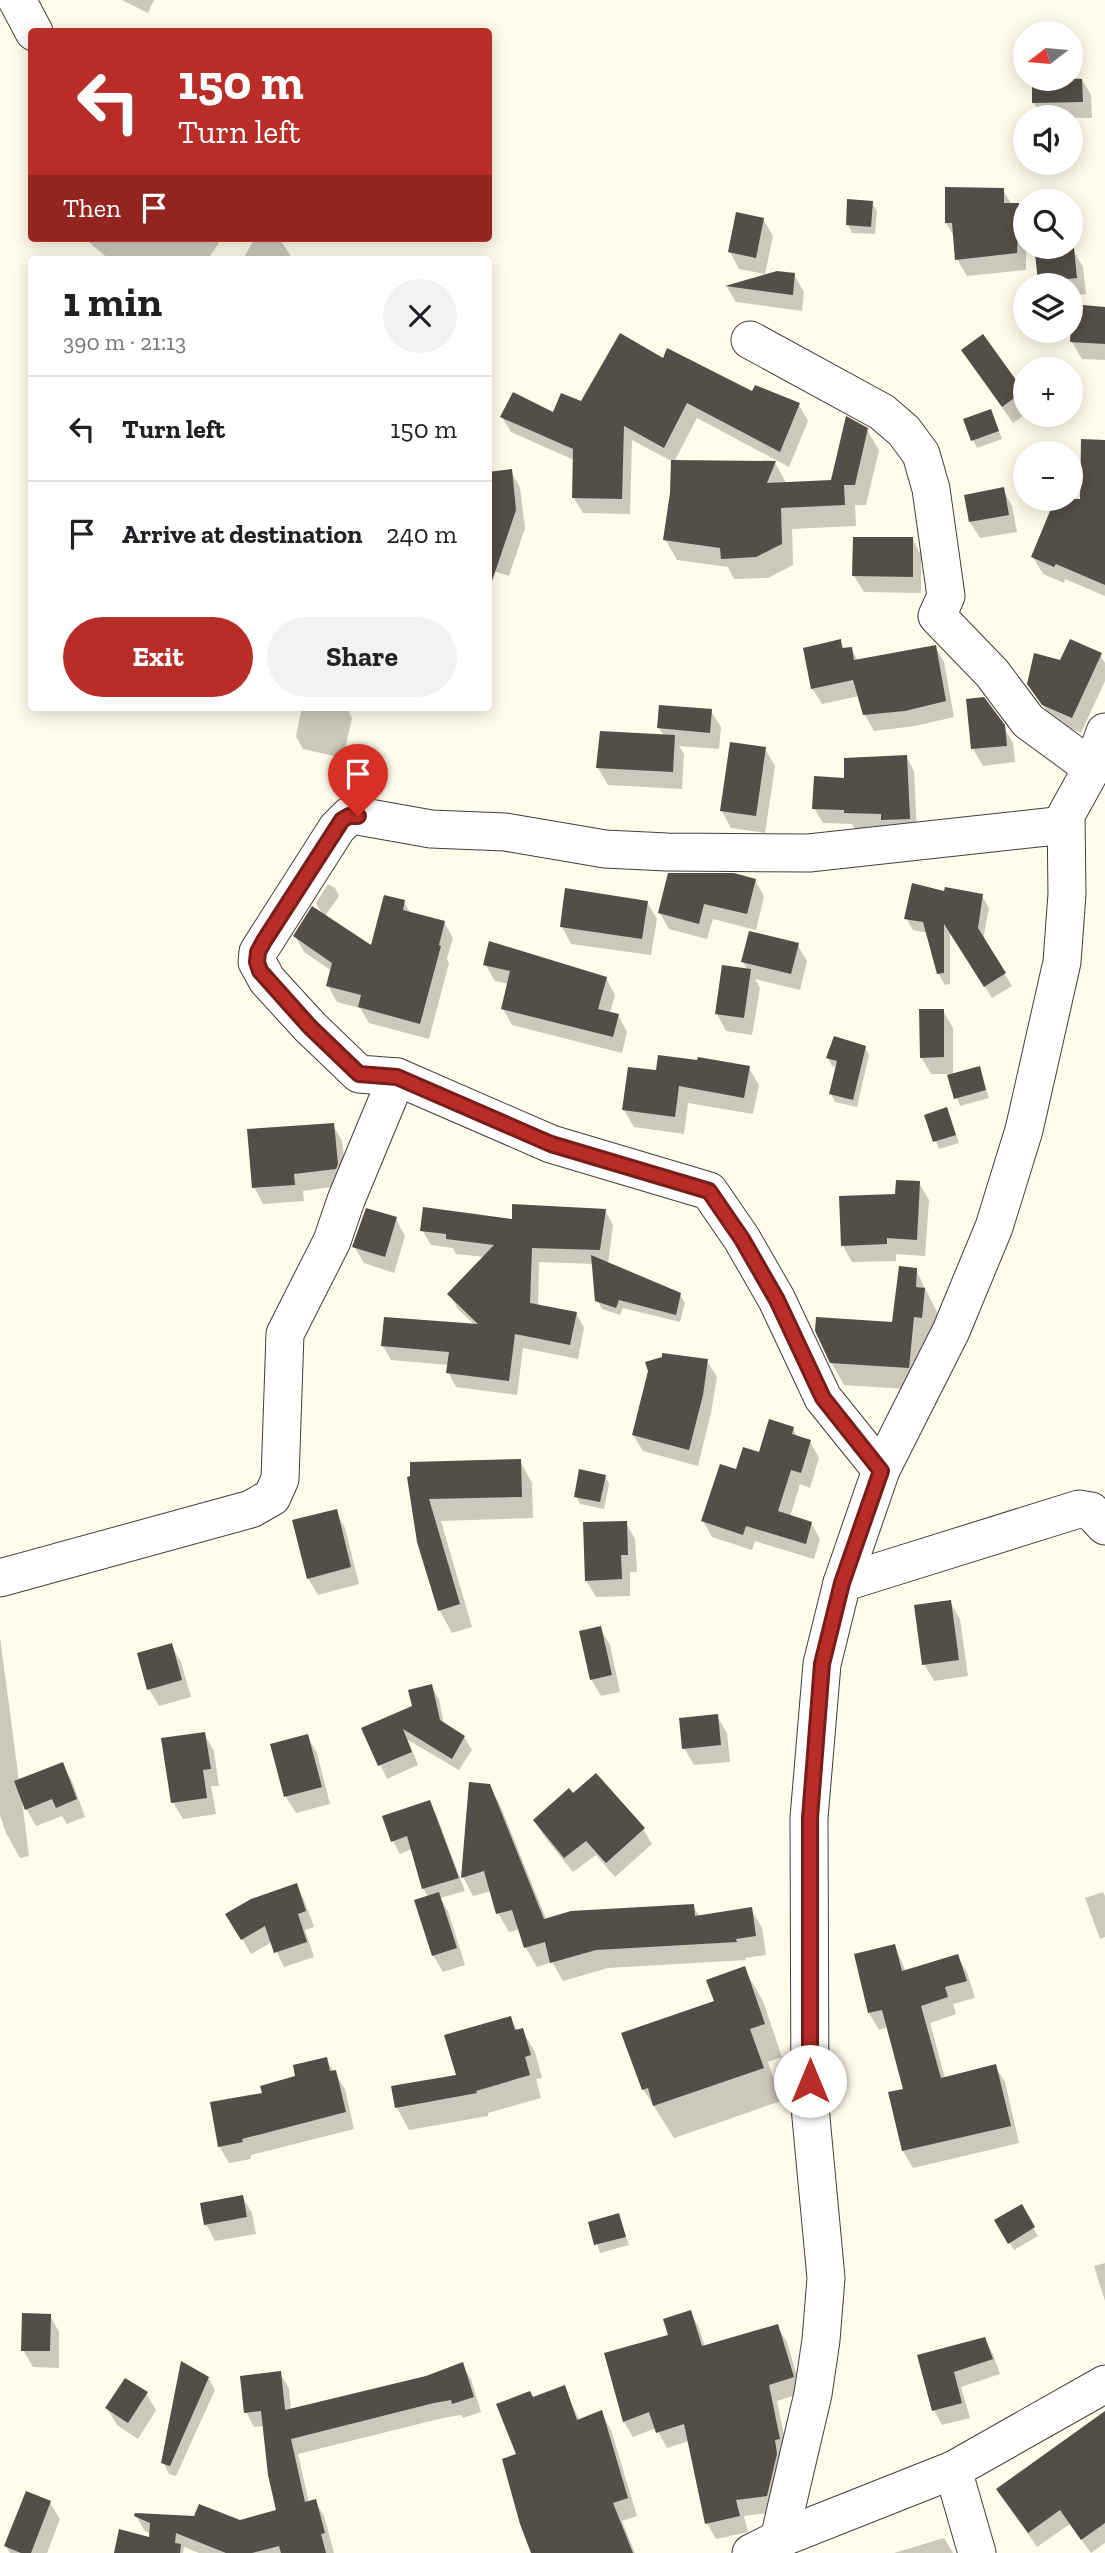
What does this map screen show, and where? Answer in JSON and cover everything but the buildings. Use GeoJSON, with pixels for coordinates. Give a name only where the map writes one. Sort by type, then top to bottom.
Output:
{"type":"FeatureCollection","features":[{"type":"Feature","properties":{"kind":"street"},"geometry":{"type":"LineString","coordinates":[[17,0],[32,28]]}},
{"type":"Feature","properties":{"kind":"street"},"geometry":{"type":"LineString","coordinates":[[750,340],[882,412],[904,431],[921,454],[931,489],[946,596],[937,616],[992,673],[1028,721],[1092,768]]}},
{"type":"Feature","properties":{"kind":"street"},"geometry":{"type":"LineString","coordinates":[[765,2546],[813,2393],[826,2278],[810,2107],[810,1818],[822,1664],[842,1583],[881,1471],[951,1331],[994,1227],[1024,1130],[1062,962],[1066,894],[1066,815],[1092,768],[1105,732]]}},
{"type":"Feature","properties":{"kind":"street"},"geometry":{"type":"LineString","coordinates":[[881,1471],[823,1398],[777,1300],[742,1239],[709,1191],[551,1144],[397,1077],[359,1074],[310,1027],[267,980],[257,962],[258,952],[337,828],[349,816],[431,828],[505,832],[605,849],[680,852],[809,853],[1065,825]]}},
{"type":"Feature","properties":{"kind":"street"},"geometry":{"type":"LineString","coordinates":[[0,1578],[251,1509],[272,1497],[280,1479],[285,1334],[332,1241],[397,1077]]}},
{"type":"Feature","properties":{"kind":"street"},"geometry":{"type":"LineString","coordinates":[[842,1583],[1079,1509],[1091,1511],[1105,1526]]}},
{"type":"Feature","properties":{"kind":"street"},"geometry":{"type":"LineString","coordinates":[[765,2546],[953,2470],[1105,2384]]}},
{"type":"Feature","properties":{"kind":"street"},"geometry":{"type":"LineString","coordinates":[[953,2470],[977,2553]]}},
{"type":"Feature","properties":{"kind":"route"},"geometry":{"type":"LineString","coordinates":[[358,816],[349,816],[342,820],[264,941],[258,952],[257,962],[267,980],[310,1027],[359,1074],[397,1077],[551,1144],[709,1191],[742,1239],[777,1300],[823,1398],[881,1471],[842,1583],[822,1664],[810,1818],[810,2081]]}}]}
